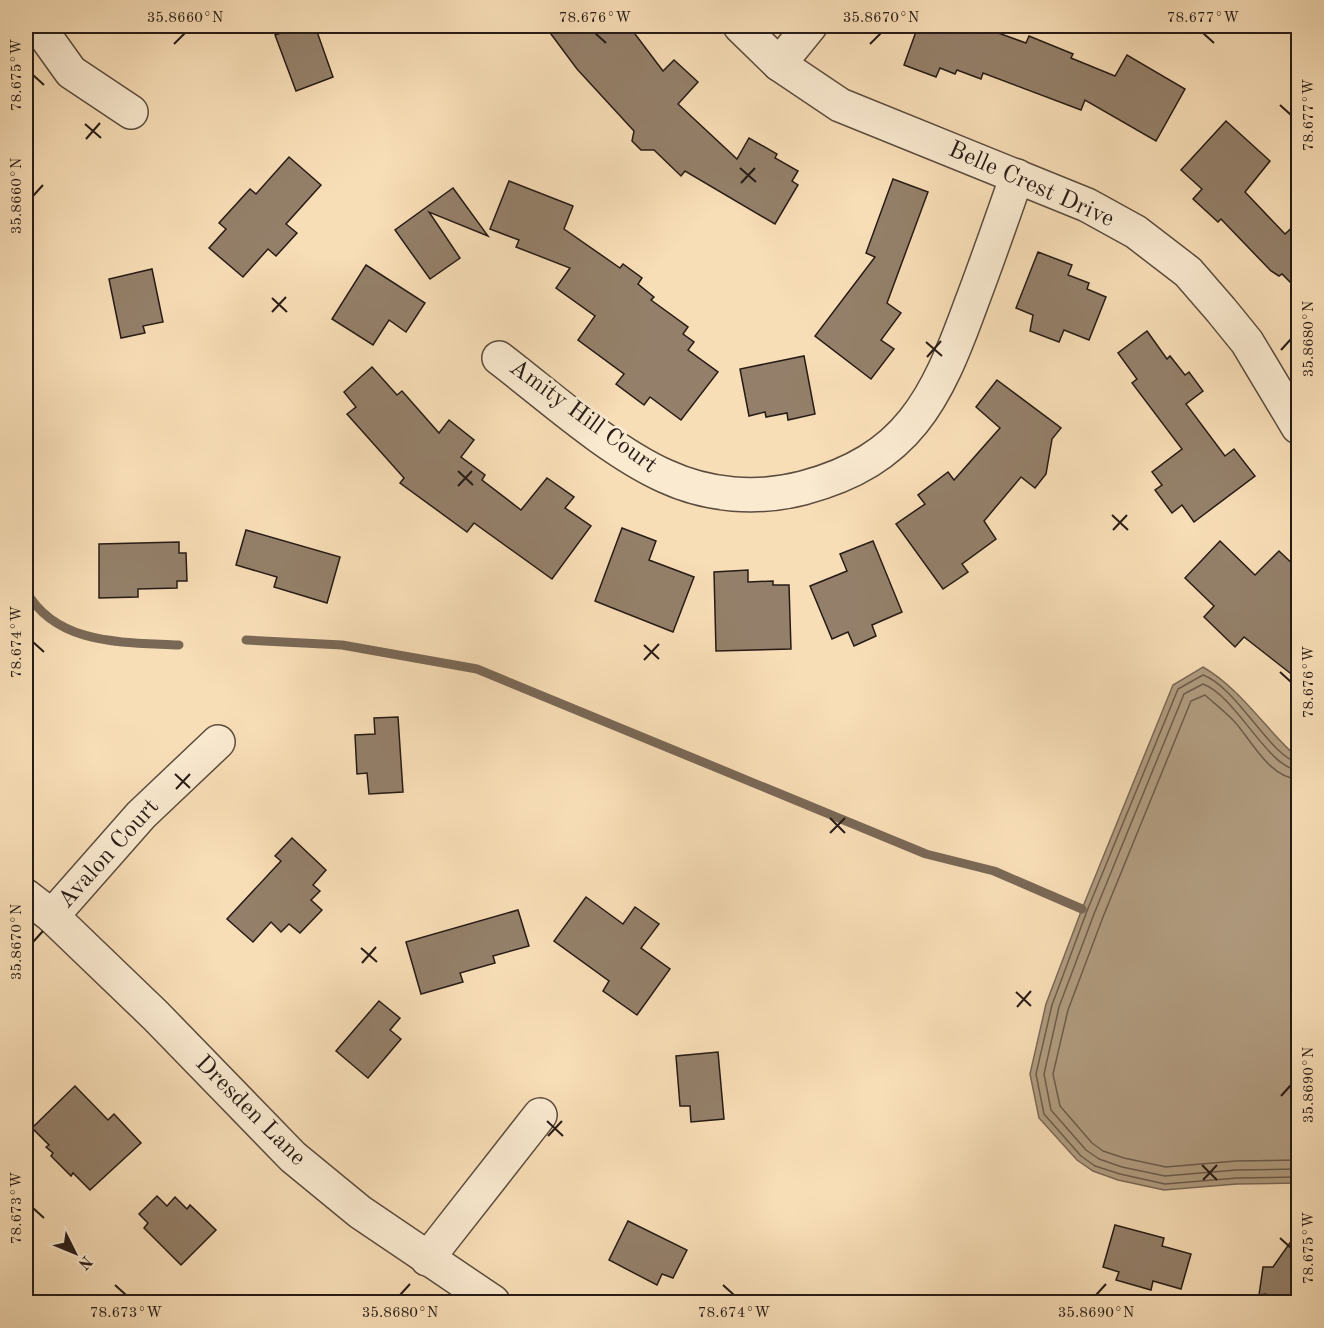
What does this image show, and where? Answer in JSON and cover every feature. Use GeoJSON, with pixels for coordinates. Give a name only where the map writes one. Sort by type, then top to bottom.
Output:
{"type":"FeatureCollection","features":[{"type":"Feature","properties":{"kind":"street"},"geometry":{"type":"LineString","coordinates":[[38,26],[71,72],[131,111]]}},
{"type":"Feature","properties":{"kind":"street","name":"Belle Crest Drive"},"geometry":{"type":"LineString","coordinates":[[740,26],[779,64],[840,105],[1017,176],[1107,216],[1136,232],[1188,272],[1247,342],[1299,428]]}},
{"type":"Feature","properties":{"kind":"street"},"geometry":{"type":"LineString","coordinates":[[779,64],[810,26]]}},
{"type":"Feature","properties":{"kind":"street","name":"Amity Hill Court"},"geometry":{"type":"LineString","coordinates":[[499,358],[630,458],[691,486],[751,496],[791,491],[826,482],[861,467],[890,447],[914,422],[934,394],[951,360],[1017,176]]}},
{"type":"Feature","properties":{"kind":"street","name":"Avalon Court"},"geometry":{"type":"LineString","coordinates":[[52,916],[141,815],[218,742]]}},
{"type":"Feature","properties":{"kind":"street","name":"Dresden Lane"},"geometry":{"type":"LineString","coordinates":[[26,896],[52,916],[156,1016],[293,1157],[360,1212],[493,1302]]}},
{"type":"Feature","properties":{"kind":"street"},"geometry":{"type":"LineString","coordinates":[[428,1259],[540,1115]]}},
{"type":"Feature","properties":{"kind":"water"},"geometry":{"type":"Polygon","coordinates":[[[1203,667],[1230,687],[1298,758],[1298,1183],[1237,1184],[1164,1190],[1118,1180],[1093,1171],[1077,1160],[1039,1118],[1030,1074],[1046,1004],[1173,685],[1203,667]]]}},
{"type":"Feature","properties":{"kind":"building"},"geometry":{"type":"Polygon","coordinates":[[[300,26],[315,26],[333,77],[296,91],[275,35],[300,26]]]}},
{"type":"Feature","properties":{"kind":"building"},"geometry":{"type":"Polygon","coordinates":[[[545,26],[629,26],[663,71],[674,60],[698,82],[678,104],[737,159],[749,138],[777,154],[775,158],[798,171],[792,181],[798,185],[775,224],[685,171],[681,176],[654,150],[641,150],[632,141],[634,131],[577,69],[545,26]]]}},
{"type":"Feature","properties":{"kind":"building"},"geometry":{"type":"Polygon","coordinates":[[[918,26],[979,26],[1026,43],[1029,36],[1073,54],[1071,58],[1115,76],[1127,55],[1185,89],[1156,141],[1085,100],[1081,110],[983,73],[981,79],[957,70],[955,74],[940,68],[936,77],[904,65],[918,26]]]}},
{"type":"Feature","properties":{"kind":"building"},"geometry":{"type":"Polygon","coordinates":[[[1226,121],[1270,161],[1245,192],[1285,234],[1299,221],[1299,291],[1282,274],[1279,276],[1271,271],[1221,219],[1218,222],[1193,199],[1202,189],[1181,170],[1226,121]]]}},
{"type":"Feature","properties":{"kind":"building"},"geometry":{"type":"Polygon","coordinates":[[[289,157],[321,185],[286,224],[297,233],[276,256],[268,249],[243,277],[209,248],[226,229],[219,223],[250,189],[256,194],[289,157]]]}},
{"type":"Feature","properties":{"kind":"building"},"geometry":{"type":"Polygon","coordinates":[[[893,179],[928,192],[887,303],[901,313],[881,340],[894,349],[871,379],[815,336],[875,257],[866,253],[893,179]]]}},
{"type":"Feature","properties":{"kind":"building"},"geometry":{"type":"Polygon","coordinates":[[[509,181],[573,206],[564,229],[620,268],[623,264],[642,278],[638,284],[654,297],[651,300],[688,327],[683,334],[694,342],[688,350],[718,372],[681,420],[650,397],[644,405],[616,384],[624,374],[578,340],[595,316],[556,288],[570,268],[516,247],[519,240],[490,229],[509,181]]]}},
{"type":"Feature","properties":{"kind":"building"},"geometry":{"type":"Polygon","coordinates":[[[453,188],[488,236],[429,212],[460,258],[430,279],[395,230],[453,188]]]}},
{"type":"Feature","properties":{"kind":"building"},"geometry":{"type":"Polygon","coordinates":[[[1038,252],[1072,265],[1068,275],[1089,283],[1087,289],[1106,297],[1089,340],[1064,330],[1059,342],[1030,331],[1033,315],[1016,308],[1038,252]]]}},
{"type":"Feature","properties":{"kind":"building"},"geometry":{"type":"Polygon","coordinates":[[[366,265],[425,303],[406,332],[389,320],[373,345],[332,319],[366,265]]]}},
{"type":"Feature","properties":{"kind":"building"},"geometry":{"type":"Polygon","coordinates":[[[152,269],[163,322],[143,326],[145,333],[121,338],[109,279],[152,269]]]}},
{"type":"Feature","properties":{"kind":"building"},"geometry":{"type":"Polygon","coordinates":[[[1147,331],[1167,359],[1170,356],[1185,375],[1189,372],[1203,391],[1186,404],[1225,456],[1234,449],[1255,476],[1194,522],[1182,505],[1172,513],[1155,490],[1162,485],[1152,472],[1182,449],[1132,383],[1137,379],[1118,353],[1147,331]]]}},
{"type":"Feature","properties":{"kind":"building"},"geometry":{"type":"Polygon","coordinates":[[[804,356],[815,414],[788,420],[787,413],[766,417],[765,412],[749,416],[740,369],[804,356]]]}},
{"type":"Feature","properties":{"kind":"building"},"geometry":{"type":"Polygon","coordinates":[[[372,367],[397,395],[402,391],[439,433],[449,420],[474,440],[461,457],[485,475],[482,480],[521,510],[547,478],[574,497],[565,508],[591,526],[552,579],[474,523],[467,532],[400,483],[404,478],[347,414],[356,407],[344,392],[372,367]]]}},
{"type":"Feature","properties":{"kind":"building"},"geometry":{"type":"Polygon","coordinates":[[[997,380],[1061,428],[1052,439],[1046,474],[1035,488],[1021,477],[984,521],[996,539],[962,564],[968,572],[943,589],[896,524],[925,504],[918,495],[948,472],[954,480],[1000,428],[976,407],[997,380]]]}},
{"type":"Feature","properties":{"kind":"building"},"geometry":{"type":"Polygon","coordinates":[[[622,528],[656,541],[649,560],[694,577],[673,632],[595,601],[622,528]]]}},
{"type":"Feature","properties":{"kind":"building"},"geometry":{"type":"Polygon","coordinates":[[[246,530],[340,557],[327,603],[274,587],[277,577],[236,565],[246,530]]]}},
{"type":"Feature","properties":{"kind":"building"},"geometry":{"type":"Polygon","coordinates":[[[873,541],[902,612],[872,625],[876,636],[854,646],[848,632],[832,639],[810,586],[847,571],[840,554],[873,541]]]}},
{"type":"Feature","properties":{"kind":"building"},"geometry":{"type":"Polygon","coordinates":[[[1220,541],[1255,575],[1279,551],[1299,570],[1299,680],[1244,637],[1235,647],[1204,617],[1214,606],[1185,578],[1220,541]]]}},
{"type":"Feature","properties":{"kind":"building"},"geometry":{"type":"Polygon","coordinates":[[[179,542],[179,553],[186,553],[187,581],[177,581],[177,588],[138,589],[138,597],[99,598],[99,544],[179,542]]]}},
{"type":"Feature","properties":{"kind":"building"},"geometry":{"type":"Polygon","coordinates":[[[748,570],[748,582],[773,581],[773,585],[789,585],[791,649],[716,651],[714,572],[748,570]]]}},
{"type":"Feature","properties":{"kind":"building"},"geometry":{"type":"Polygon","coordinates":[[[398,717],[403,792],[369,794],[367,773],[357,774],[355,735],[375,734],[374,718],[398,717]]]}},
{"type":"Feature","properties":{"kind":"building"},"geometry":{"type":"Polygon","coordinates":[[[292,838],[326,870],[313,885],[320,891],[311,900],[322,910],[300,933],[289,924],[281,932],[271,922],[253,942],[227,919],[281,861],[275,856],[292,838]]]}},
{"type":"Feature","properties":{"kind":"building"},"geometry":{"type":"Polygon","coordinates":[[[586,897],[623,924],[635,907],[659,924],[641,948],[670,969],[637,1015],[603,991],[609,981],[554,941],[586,897]]]}},
{"type":"Feature","properties":{"kind":"building"},"geometry":{"type":"Polygon","coordinates":[[[518,910],[529,946],[493,956],[495,963],[460,973],[463,982],[421,994],[406,942],[518,910]]]}},
{"type":"Feature","properties":{"kind":"building"},"geometry":{"type":"Polygon","coordinates":[[[379,1001],[400,1018],[390,1030],[401,1039],[368,1078],[336,1051],[379,1001]]]}},
{"type":"Feature","properties":{"kind":"building"},"geometry":{"type":"Polygon","coordinates":[[[718,1052],[724,1119],[691,1122],[690,1106],[680,1106],[676,1056],[718,1052]]]}},
{"type":"Feature","properties":{"kind":"building"},"geometry":{"type":"Polygon","coordinates":[[[75,1086],[108,1120],[114,1114],[141,1143],[90,1190],[73,1173],[71,1176],[51,1156],[53,1153],[46,1147],[49,1145],[32,1128],[75,1086]]]}},
{"type":"Feature","properties":{"kind":"building"},"geometry":{"type":"Polygon","coordinates":[[[157,1196],[167,1206],[175,1197],[187,1209],[190,1205],[216,1230],[181,1265],[144,1228],[148,1223],[139,1214],[157,1196]]]}},
{"type":"Feature","properties":{"kind":"building"},"geometry":{"type":"Polygon","coordinates":[[[628,1221],[687,1250],[673,1278],[662,1274],[657,1285],[609,1260],[628,1221]]]}},
{"type":"Feature","properties":{"kind":"building"},"geometry":{"type":"Polygon","coordinates":[[[1115,1225],[1164,1238],[1162,1246],[1191,1254],[1181,1289],[1153,1281],[1151,1290],[1116,1280],[1119,1272],[1103,1267],[1115,1225]]]}},
{"type":"Feature","properties":{"kind":"building"},"geometry":{"type":"Polygon","coordinates":[[[1299,1230],[1299,1302],[1268,1302],[1266,1294],[1259,1295],[1263,1267],[1273,1267],[1299,1230]]]}},
{"type":"Feature","properties":{"kind":"waterway"},"geometry":{"type":"LineString","coordinates":[[26,591],[39,609],[55,622],[74,631],[94,638],[115,641],[179,645]]}},
{"type":"Feature","properties":{"kind":"waterway"},"geometry":{"type":"LineString","coordinates":[[246,640],[342,645],[477,669],[926,854],[994,871],[1082,909]]}}]}
